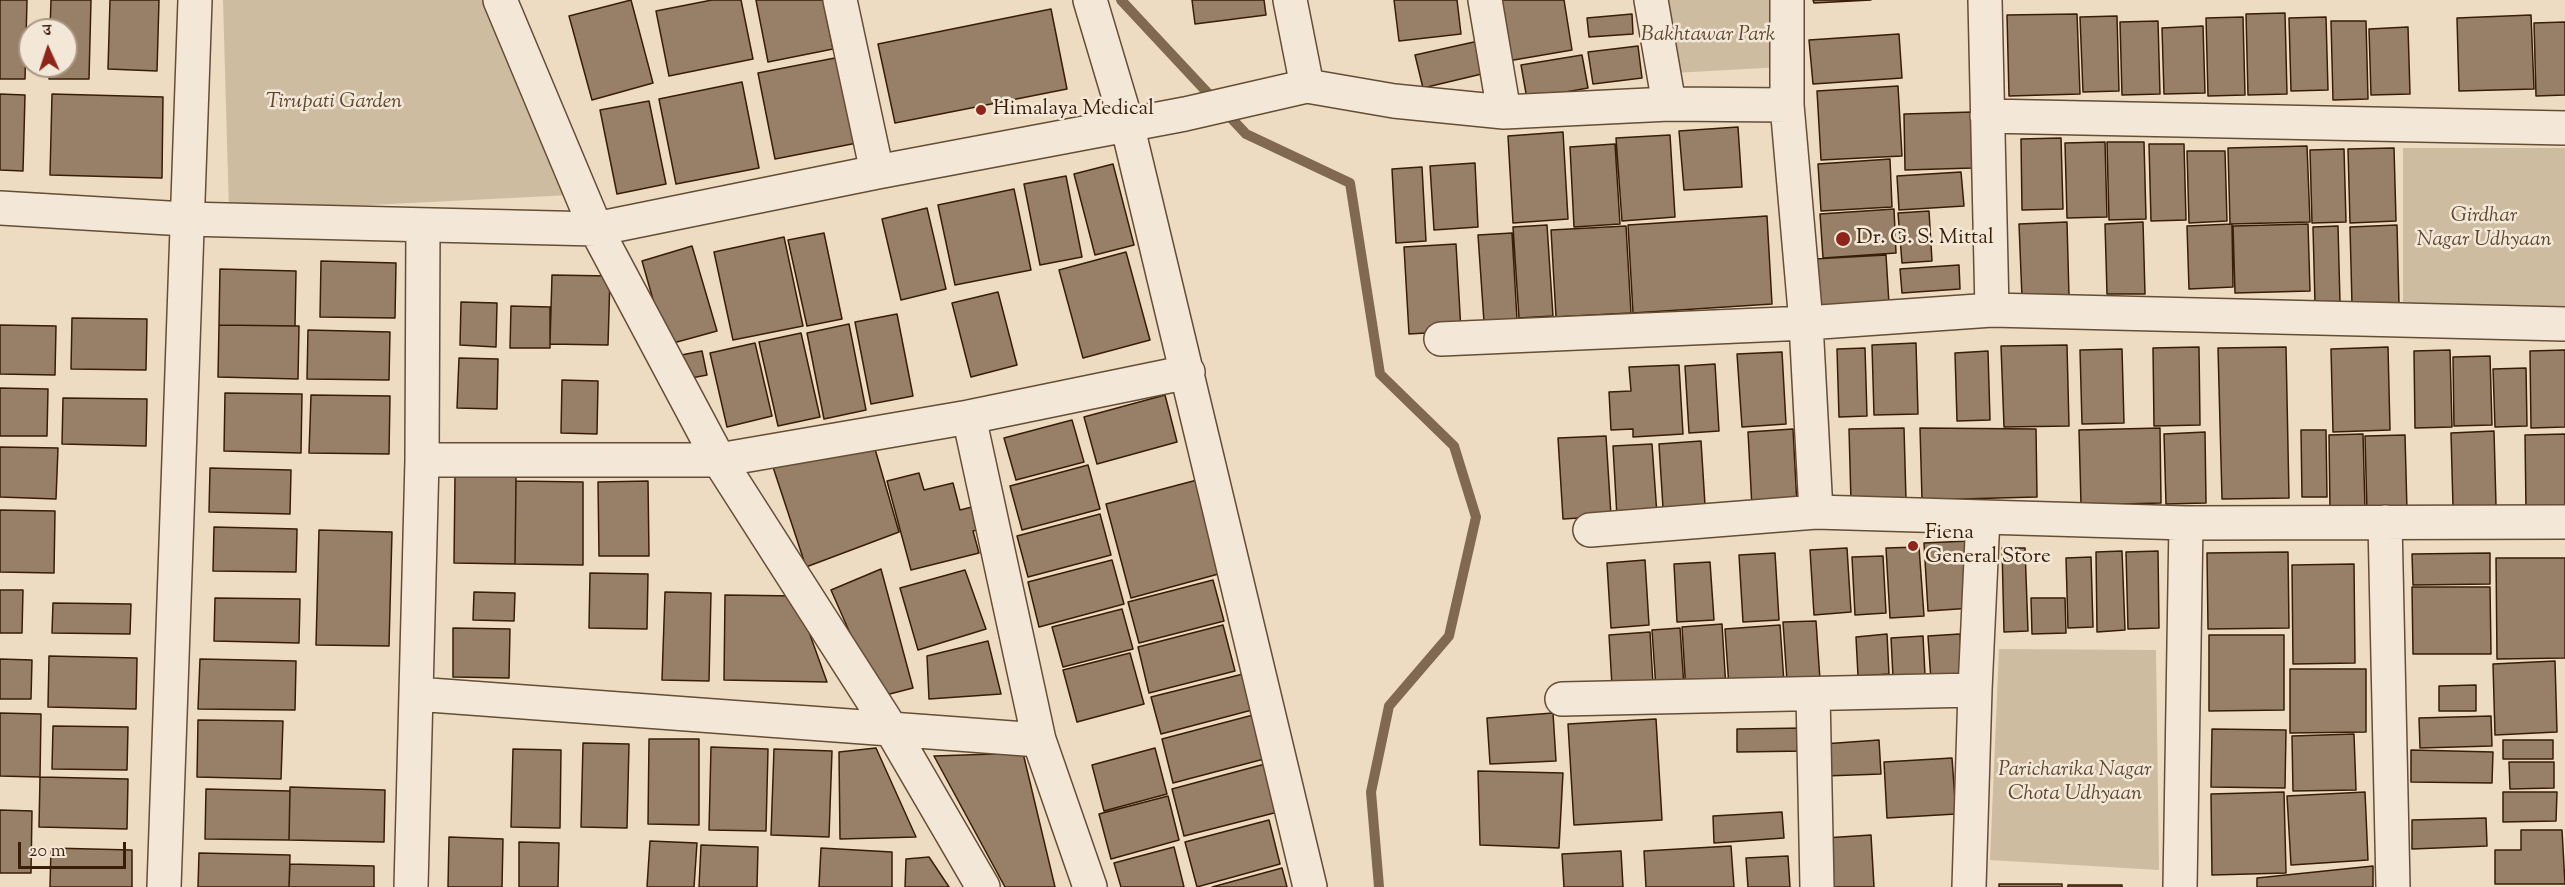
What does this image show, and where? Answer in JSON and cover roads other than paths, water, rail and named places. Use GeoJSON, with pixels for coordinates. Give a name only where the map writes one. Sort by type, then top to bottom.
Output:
{"type":"FeatureCollection","features":[{"type":"Feature","properties":{"kind":"street"},"geometry":{"type":"LineString","coordinates":[[164,887],[185,219],[195,0]]}},
{"type":"Feature","properties":{"kind":"street"},"geometry":{"type":"LineString","coordinates":[[500,0],[596,229],[719,460],[891,729],[983,887]]}},
{"type":"Feature","properties":{"kind":"street"},"geometry":{"type":"LineString","coordinates":[[840,0],[877,172]]}},
{"type":"Feature","properties":{"kind":"street"},"geometry":{"type":"LineString","coordinates":[[1290,0],[1307,86]]}},
{"type":"Feature","properties":{"kind":"street"},"geometry":{"type":"LineString","coordinates":[[1485,0],[1504,112]]}},
{"type":"Feature","properties":{"kind":"street"},"geometry":{"type":"LineString","coordinates":[[1651,0],[1669,104]]}},
{"type":"Feature","properties":{"kind":"street"},"geometry":{"type":"LineString","coordinates":[[1787,0],[1787,105],[1806,323],[1816,512]]}},
{"type":"Feature","properties":{"kind":"street"},"geometry":{"type":"LineString","coordinates":[[1985,0],[1992,310]]}},
{"type":"Feature","properties":{"kind":"street"},"geometry":{"type":"LineString","coordinates":[[1090,1],[1127,124],[1310,887]]}},
{"type":"Feature","properties":{"kind":"street"},"geometry":{"type":"LineString","coordinates":[[0,208],[185,219],[596,229],[877,172],[1185,114],[1307,86],[1394,101],[1504,112],[1669,104],[1787,105]]}},
{"type":"Feature","properties":{"kind":"street"},"geometry":{"type":"LineString","coordinates":[[1987,116],[2565,128]]}},
{"type":"Feature","properties":{"kind":"street"},"geometry":{"type":"LineString","coordinates":[[411,887],[422,460],[423,226]]}},
{"type":"Feature","properties":{"kind":"street"},"geometry":{"type":"LineString","coordinates":[[1440,339],[1806,323],[1992,310],[2565,324]]}},
{"type":"Feature","properties":{"kind":"street"},"geometry":{"type":"LineString","coordinates":[[422,460],[719,460],[969,417],[1188,372]]}},
{"type":"Feature","properties":{"kind":"street"},"geometry":{"type":"LineString","coordinates":[[969,417],[1039,740],[1090,887]]}},
{"type":"Feature","properties":{"kind":"street"},"geometry":{"type":"LineString","coordinates":[[1590,530],[1816,512],[2186,523],[2565,522]]}},
{"type":"Feature","properties":{"kind":"street"},"geometry":{"type":"LineString","coordinates":[[1970,887],[1975,690],[1983,518]]}},
{"type":"Feature","properties":{"kind":"street"},"geometry":{"type":"LineString","coordinates":[[2385,522],[2393,887]]}},
{"type":"Feature","properties":{"kind":"street"},"geometry":{"type":"LineString","coordinates":[[2180,887],[2186,523]]}},
{"type":"Feature","properties":{"kind":"street"},"geometry":{"type":"LineString","coordinates":[[1562,699],[1975,690]]}},
{"type":"Feature","properties":{"kind":"street"},"geometry":{"type":"LineString","coordinates":[[416,694],[1039,740]]}},
{"type":"Feature","properties":{"kind":"street"},"geometry":{"type":"LineString","coordinates":[[1813,694],[1816,887]]}},
{"type":"Feature","properties":{"kind":"waterway"},"geometry":{"type":"LineString","coordinates":[[1121,0],[1246,134],[1350,183],[1380,374],[1454,446],[1476,517],[1449,636],[1389,706],[1371,792],[1379,887]]}},
{"type":"Feature","properties":{"kind":"place","name":"Himalaya Medical"},"geometry":{"type":"Point","coordinates":[981,110]}},
{"type":"Feature","properties":{"kind":"place","name":"Dr. G. S. Mittal"},"geometry":{"type":"Point","coordinates":[1843,239]}},
{"type":"Feature","properties":{"kind":"place","name":"Fiena General Store"},"geometry":{"type":"Point","coordinates":[1913,546]}},
{"type":"Feature","properties":{"kind":"park label","name":"Bakhtawar Park"},"geometry":{"type":"Point","coordinates":[1708,36]}},
{"type":"Feature","properties":{"kind":"park label","name":"Tirupati Garden"},"geometry":{"type":"Point","coordinates":[334,103]}},
{"type":"Feature","properties":{"kind":"park label","name":"Girdhar Nagar Udhyaan"},"geometry":{"type":"Point","coordinates":[2484,229]}},
{"type":"Feature","properties":{"kind":"park label","name":"Paricharika Nagar Chota Udhyaan"},"geometry":{"type":"Point","coordinates":[2075,783]}}]}
